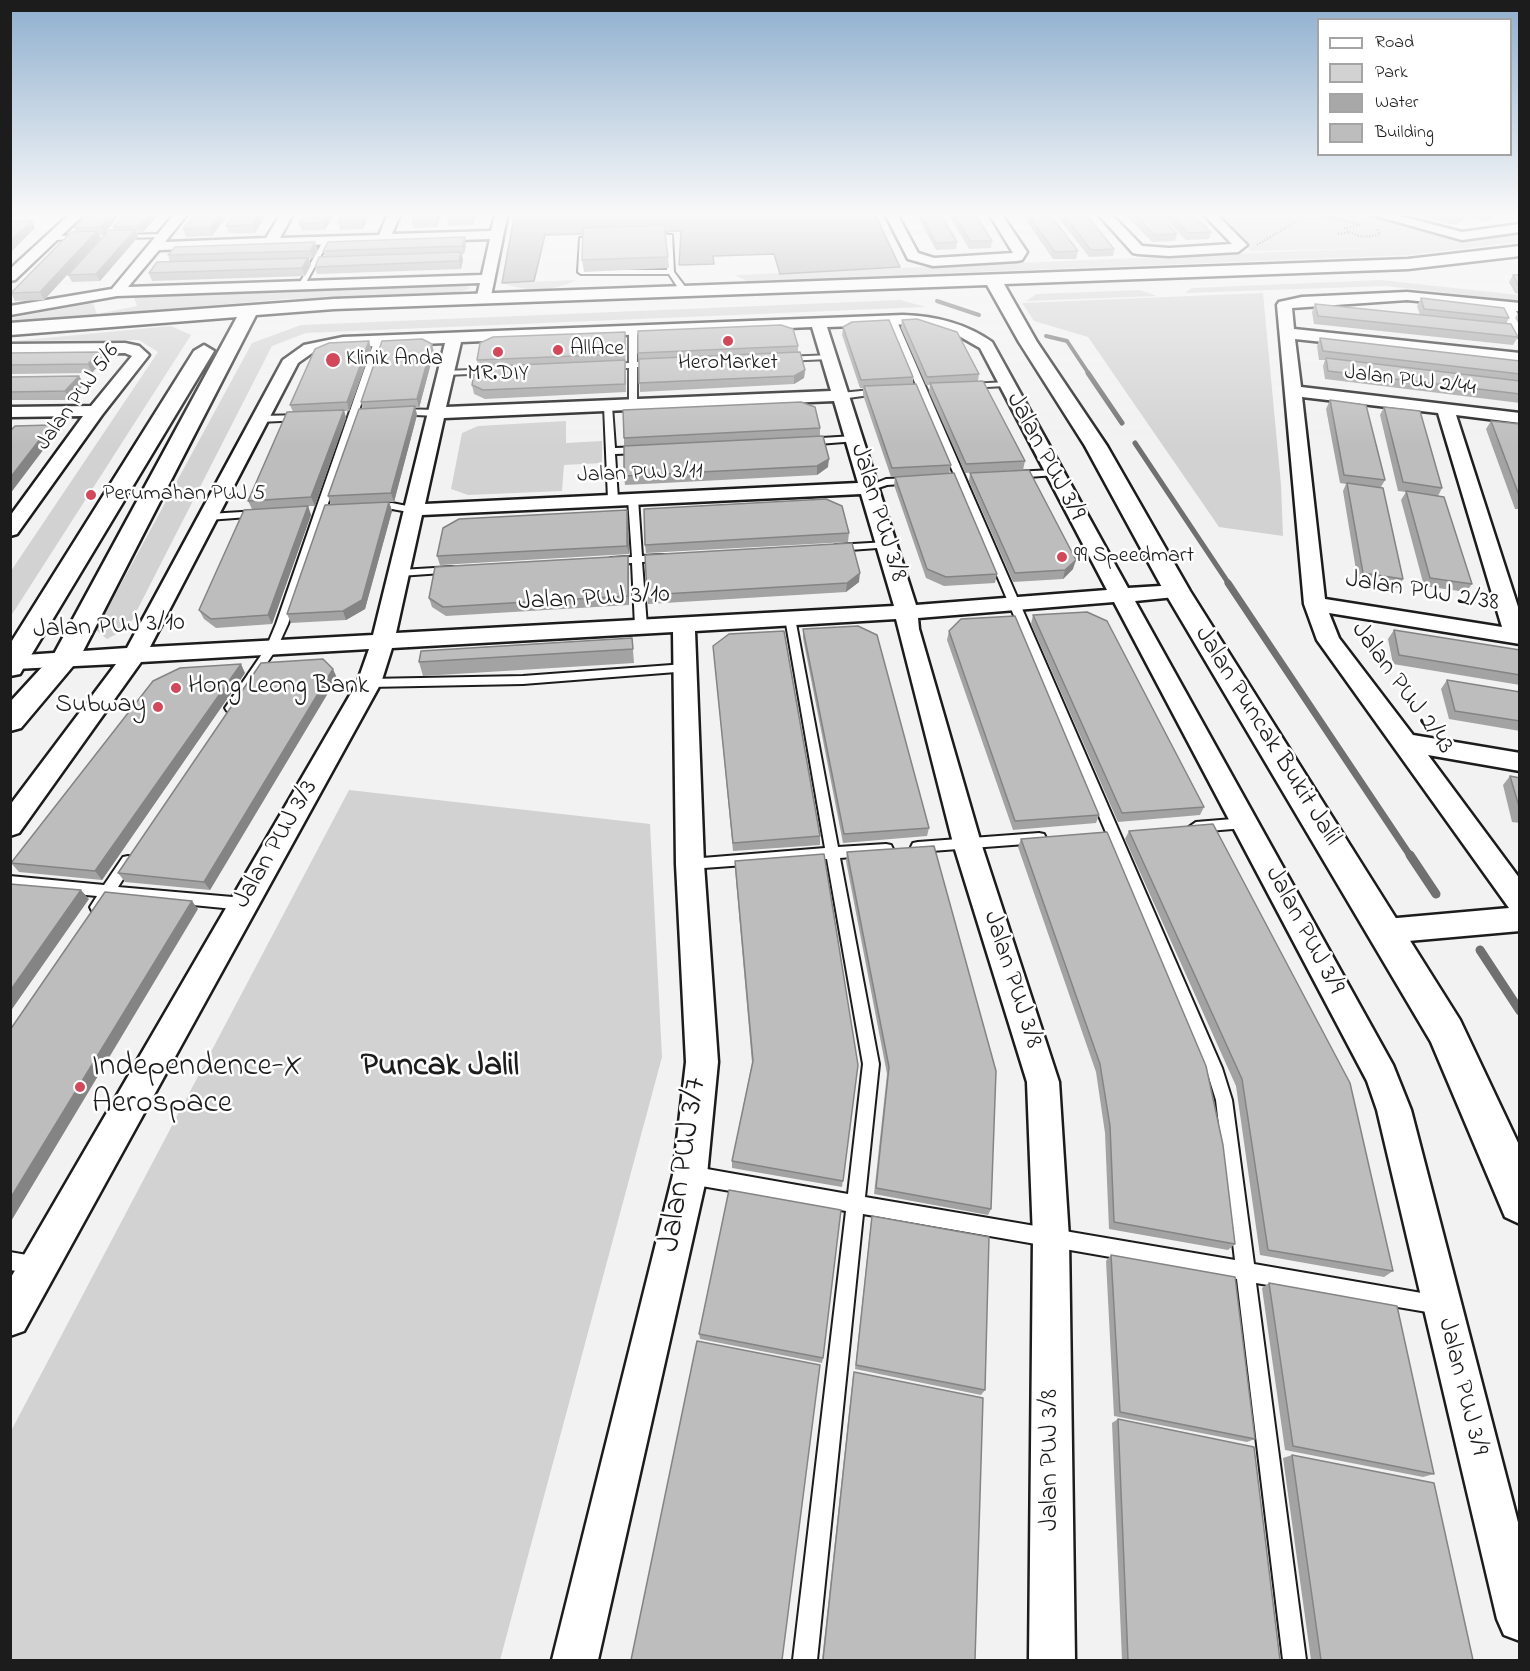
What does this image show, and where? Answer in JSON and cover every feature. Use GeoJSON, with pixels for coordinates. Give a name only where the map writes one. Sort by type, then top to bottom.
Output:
{"type":"FeatureCollection","features":[{"type":"Feature","properties":{"kind":"main road"},"geometry":{"type":"LineString","coordinates":[[10,329],[184,315],[238,318],[483,299],[685,292],[1001,292],[1030,290]]}},
{"type":"Feature","properties":{"kind":"main road"},"geometry":{"type":"LineString","coordinates":[[238,318],[256,327],[307,315],[939,291],[990,298],[1001,292],[1021,297],[1044,290]]}},
{"type":"Feature","properties":{"kind":"main road","name":"Jalan Puncak Bukit Jalil"},"geometry":{"type":"LineString","coordinates":[[1001,292],[1028,342],[1096,446],[1177,591],[1446,1032],[1503,1158],[1520,1202]]}},
{"type":"Feature","properties":{"kind":"main road"},"geometry":{"type":"LineString","coordinates":[[184,315],[211,340]]}},
{"type":"Feature","properties":{"kind":"main road"},"geometry":{"type":"LineString","coordinates":[[13,664],[211,340],[238,318]]}},
{"type":"Feature","properties":{"kind":"main road"},"geometry":{"type":"LineString","coordinates":[[10,721],[65,659],[238,318]]}},
{"type":"Feature","properties":{"kind":"street"},"geometry":{"type":"LineString","coordinates":[[10,311],[117,292],[179,290]]}},
{"type":"Feature","properties":{"kind":"street"},"geometry":{"type":"LineString","coordinates":[[483,299],[485,290]]}},
{"type":"Feature","properties":{"kind":"street","name":"Jalan PUJ 2/43"},"geometry":{"type":"LineString","coordinates":[[1513,306],[1407,296],[1302,301],[1284,305],[1295,391],[1315,604],[1328,640],[1520,901]]}},
{"type":"Feature","properties":{"kind":"street"},"geometry":{"type":"LineString","coordinates":[[1513,306],[1520,333]]}},
{"type":"Feature","properties":{"kind":"street","name":"Jalan PUJ 3/9"},"geometry":{"type":"LineString","coordinates":[[10,826],[134,656],[291,360],[305,349],[326,344],[454,337],[892,319],[932,322],[975,337],[986,345],[1384,1085],[1394,1110],[1520,1619]]}},
{"type":"Feature","properties":{"kind":"street","name":"Jalan PUJ 3/8"},"geometry":{"type":"LineString","coordinates":[[818,322],[907,612],[908,629],[967,843],[1043,1082],[1051,1238],[1052,1660]]}},
{"type":"Feature","properties":{"kind":"street"},"geometry":{"type":"LineString","coordinates":[[1286,333],[1520,358]]}},
{"type":"Feature","properties":{"kind":"street","name":"Jalan PUJ 3/3"},"geometry":{"type":"LineString","coordinates":[[10,1317],[25,1263],[244,904],[369,683],[383,641],[400,573],[454,337]]}},
{"type":"Feature","properties":{"kind":"street","name":"Jalan PUJ 5/6"},"geometry":{"type":"LineString","coordinates":[[10,349],[125,348],[139,352],[140,359],[96,411],[12,526]]}},
{"type":"Feature","properties":{"kind":"street","name":"Jalan PUJ 2/44"},"geometry":{"type":"LineString","coordinates":[[1295,391],[1520,418]]}},
{"type":"Feature","properties":{"kind":"street"},"geometry":{"type":"LineString","coordinates":[[436,413],[841,396]]}},
{"type":"Feature","properties":{"kind":"street"},"geometry":{"type":"LineString","coordinates":[[1445,409],[1518,637]]}},
{"type":"Feature","properties":{"kind":"street"},"geometry":{"type":"LineString","coordinates":[[10,412],[96,411]]}},
{"type":"Feature","properties":{"kind":"street","name":"Jalan PUJ 3/11"},"geometry":{"type":"LineString","coordinates":[[414,510],[869,488]]}},
{"type":"Feature","properties":{"kind":"street","name":"Jalan PUJ 3/10"},"geometry":{"type":"LineString","coordinates":[[13,664],[65,659],[907,612],[1177,591]]}},
{"type":"Feature","properties":{"kind":"street","name":"Jalan PUJ 2/38"},"geometry":{"type":"LineString","coordinates":[[1315,604],[1518,637]]}},
{"type":"Feature","properties":{"kind":"street","name":"Jalan PUJ 3/7"},"geometry":{"type":"LineString","coordinates":[[575,1660],[690,1175],[702,1062],[690,864],[684,624]]}},
{"type":"Feature","properties":{"kind":"street"},"geometry":{"type":"LineString","coordinates":[[1405,742],[1520,762]]}},
{"type":"Feature","properties":{"kind":"street"},"geometry":{"type":"LineString","coordinates":[[1386,931],[1520,919]]}},
{"type":"Feature","properties":{"kind":"lane"},"geometry":{"type":"LineString","coordinates":[[618,290],[618,294]]}},
{"type":"Feature","properties":{"kind":"lane"},"geometry":{"type":"LineString","coordinates":[[892,319],[956,478],[1015,603],[1214,1068],[1224,1100],[1295,1660]]}},
{"type":"Feature","properties":{"kind":"lane"},"geometry":{"type":"LineString","coordinates":[[633,329],[633,405]]}},
{"type":"Feature","properties":{"kind":"lane"},"geometry":{"type":"LineString","coordinates":[[225,716],[271,648],[322,509],[378,341]]}},
{"type":"Feature","properties":{"kind":"lane"},"geometry":{"type":"LineString","coordinates":[[771,360],[829,357]]}},
{"type":"Feature","properties":{"kind":"lane"},"geometry":{"type":"LineString","coordinates":[[598,366],[668,364]]}},
{"type":"Feature","properties":{"kind":"lane"},"geometry":{"type":"LineString","coordinates":[[446,373],[504,370]]}},
{"type":"Feature","properties":{"kind":"lane"},"geometry":{"type":"LineString","coordinates":[[963,386],[1005,384]]}},
{"type":"Feature","properties":{"kind":"lane"},"geometry":{"type":"LineString","coordinates":[[910,389],[931,388]]}},
{"type":"Feature","properties":{"kind":"lane"},"geometry":{"type":"LineString","coordinates":[[841,396],[890,390]]}},
{"type":"Feature","properties":{"kind":"lane"},"geometry":{"type":"LineString","coordinates":[[608,406],[613,499]]}},
{"type":"Feature","properties":{"kind":"lane"},"geometry":{"type":"LineString","coordinates":[[388,413],[420,411],[436,413]]}},
{"type":"Feature","properties":{"kind":"lane"},"geometry":{"type":"LineString","coordinates":[[343,415],[366,414]]}},
{"type":"Feature","properties":{"kind":"lane"},"geometry":{"type":"LineString","coordinates":[[259,419],[307,417]]}},
{"type":"Feature","properties":{"kind":"lane"},"geometry":{"type":"LineString","coordinates":[[796,442],[854,439]]}},
{"type":"Feature","properties":{"kind":"lane"},"geometry":{"type":"LineString","coordinates":[[612,451],[658,449]]}},
{"type":"Feature","properties":{"kind":"lane"},"geometry":{"type":"LineString","coordinates":[[1007,475],[1053,473]]}},
{"type":"Feature","properties":{"kind":"lane"},"geometry":{"type":"LineString","coordinates":[[956,478],[972,477]]}},
{"type":"Feature","properties":{"kind":"lane"},"geometry":{"type":"LineString","coordinates":[[869,488],[886,482],[918,480]]}},
{"type":"Feature","properties":{"kind":"lane"},"geometry":{"type":"LineString","coordinates":[[633,499],[641,626]]}},
{"type":"Feature","properties":{"kind":"lane"},"geometry":{"type":"LineString","coordinates":[[357,508],[392,506],[414,510]]}},
{"type":"Feature","properties":{"kind":"lane"},"geometry":{"type":"LineString","coordinates":[[310,510],[334,509]]}},
{"type":"Feature","properties":{"kind":"lane"},"geometry":{"type":"LineString","coordinates":[[208,517],[265,513]]}},
{"type":"Feature","properties":{"kind":"lane"},"geometry":{"type":"LineString","coordinates":[[828,548],[887,544]]}},
{"type":"Feature","properties":{"kind":"lane"},"geometry":{"type":"LineString","coordinates":[[601,561],[673,557]]}},
{"type":"Feature","properties":{"kind":"lane"},"geometry":{"type":"LineString","coordinates":[[400,573],[459,569]]}},
{"type":"Feature","properties":{"kind":"lane"},"geometry":{"type":"LineString","coordinates":[[790,618],[872,1064],[805,1660]]}},
{"type":"Feature","properties":{"kind":"lane"},"geometry":{"type":"LineString","coordinates":[[369,683],[523,680],[685,668]]}},
{"type":"Feature","properties":{"kind":"lane"},"geometry":{"type":"LineString","coordinates":[[1178,828],[1245,823]]}},
{"type":"Feature","properties":{"kind":"lane"},"geometry":{"type":"LineString","coordinates":[[690,864],[1056,837]]}},
{"type":"Feature","properties":{"kind":"lane"},"geometry":{"type":"LineString","coordinates":[[88,920],[134,853]]}},
{"type":"Feature","properties":{"kind":"lane"},"geometry":{"type":"LineString","coordinates":[[10,882],[244,904]]}},
{"type":"Feature","properties":{"kind":"lane"},"geometry":{"type":"LineString","coordinates":[[690,1175],[1441,1305]]}},
{"type":"Feature","properties":{"kind":"green space"},"geometry":{"type":"Polygon","coordinates":[[[283,290],[466,290],[287,299],[11,322],[11,318],[93,303],[97,314],[137,306],[133,295],[283,290]]]}},
{"type":"Feature","properties":{"kind":"green space"},"geometry":{"type":"Polygon","coordinates":[[[1140,290],[1157,296],[1026,301],[1037,294],[1140,290]]]}},
{"type":"Feature","properties":{"kind":"green space"},"geometry":{"type":"Polygon","coordinates":[[[1189,290],[1272,290],[1185,293],[1189,290]]]}},
{"type":"Feature","properties":{"kind":"green space"},"geometry":{"type":"Polygon","coordinates":[[[1421,290],[1473,290],[1519,295],[1519,301],[1421,290]]]}},
{"type":"Feature","properties":{"kind":"green space"},"geometry":{"type":"Polygon","coordinates":[[[1263,293],[1281,485],[1283,536],[1219,527],[1088,337],[1034,321],[1022,303],[1263,293]]]}},
{"type":"Feature","properties":{"kind":"green space"},"geometry":{"type":"Polygon","coordinates":[[[901,300],[925,307],[306,333],[272,346],[128,628],[107,639],[96,630],[252,343],[301,325],[901,300]]]}},
{"type":"Feature","properties":{"kind":"green space"},"geometry":{"type":"Polygon","coordinates":[[[171,326],[191,335],[11,616],[11,571],[158,352],[139,340],[14,341],[171,326]]]}},
{"type":"Feature","properties":{"kind":"green space"},"geometry":{"type":"Polygon","coordinates":[[[566,421],[566,443],[602,441],[602,463],[564,465],[562,491],[468,495],[451,489],[462,433],[478,426],[566,421]]]}},
{"type":"Feature","properties":{"kind":"green space"},"geometry":{"type":"Polygon","coordinates":[[[349,790],[650,824],[662,1057],[500,1660],[11,1660],[11,1431],[349,790]]]}},
{"type":"Feature","properties":{"kind":"building"},"geometry":{"type":"Polygon","coordinates":[[[14,290],[42,290],[40,292],[11,293],[14,290]]]}},
{"type":"Feature","properties":{"kind":"building"},"geometry":{"type":"Polygon","coordinates":[[[1421,298],[1504,308],[1509,318],[1424,309],[1421,298]]]}},
{"type":"Feature","properties":{"kind":"building"},"geometry":{"type":"Polygon","coordinates":[[[1315,304],[1511,324],[1518,337],[1318,316],[1315,304]]]}},
{"type":"Feature","properties":{"kind":"building"},"geometry":{"type":"Polygon","coordinates":[[[917,319],[957,332],[979,374],[927,377],[902,320],[917,319]]]}},
{"type":"Feature","properties":{"kind":"building"},"geometry":{"type":"Polygon","coordinates":[[[889,320],[913,377],[861,380],[843,327],[852,322],[889,320]]]}},
{"type":"Feature","properties":{"kind":"building"},"geometry":{"type":"Polygon","coordinates":[[[781,325],[793,329],[798,346],[638,353],[638,331],[781,325]]]}},
{"type":"Feature","properties":{"kind":"building"},"geometry":{"type":"Polygon","coordinates":[[[625,332],[625,354],[477,360],[480,343],[493,337],[625,332]]]}},
{"type":"Feature","properties":{"kind":"building"},"geometry":{"type":"Polygon","coordinates":[[[1320,338],[1520,361],[1520,374],[1323,351],[1320,338]]]}},
{"type":"Feature","properties":{"kind":"building"},"geometry":{"type":"Polygon","coordinates":[[[422,339],[432,344],[417,399],[361,402],[382,341],[422,339]]]}},
{"type":"Feature","properties":{"kind":"building"},"geometry":{"type":"Polygon","coordinates":[[[369,341],[347,402],[290,405],[315,349],[329,343],[369,341]]]}},
{"type":"Feature","properties":{"kind":"building"},"geometry":{"type":"Polygon","coordinates":[[[99,352],[88,364],[10,365],[10,353],[99,352]]]}},
{"type":"Feature","properties":{"kind":"building"},"geometry":{"type":"Polygon","coordinates":[[[800,352],[805,370],[794,376],[639,383],[639,359],[800,352]]]}},
{"type":"Feature","properties":{"kind":"building"},"geometry":{"type":"Polygon","coordinates":[[[1326,358],[1520,381],[1520,394],[1328,371],[1326,358]]]}},
{"type":"Feature","properties":{"kind":"building"},"geometry":{"type":"Polygon","coordinates":[[[625,360],[625,384],[483,390],[472,385],[475,367],[625,360]]]}},
{"type":"Feature","properties":{"kind":"building"},"geometry":{"type":"Polygon","coordinates":[[[79,376],[65,391],[10,392],[10,377],[79,376]]]}},
{"type":"Feature","properties":{"kind":"building"},"geometry":{"type":"Polygon","coordinates":[[[983,381],[1025,461],[966,464],[930,383],[983,381]]]}},
{"type":"Feature","properties":{"kind":"building"},"geometry":{"type":"Polygon","coordinates":[[[916,384],[951,465],[892,468],[864,386],[916,384]]]}},
{"type":"Feature","properties":{"kind":"building"},"geometry":{"type":"Polygon","coordinates":[[[1330,400],[1366,405],[1385,480],[1344,475],[1330,400]]]}},
{"type":"Feature","properties":{"kind":"building"},"geometry":{"type":"Polygon","coordinates":[[[801,402],[815,407],[820,428],[624,438],[623,410],[801,402]]]}},
{"type":"Feature","properties":{"kind":"building"},"geometry":{"type":"Polygon","coordinates":[[[415,406],[391,493],[328,496],[359,409],[415,406]]]}},
{"type":"Feature","properties":{"kind":"building"},"geometry":{"type":"Polygon","coordinates":[[[1384,407],[1420,411],[1442,488],[1403,482],[1384,407]]]}},
{"type":"Feature","properties":{"kind":"building"},"geometry":{"type":"Polygon","coordinates":[[[344,410],[311,497],[248,501],[287,412],[344,410]]]}},
{"type":"Feature","properties":{"kind":"building"},"geometry":{"type":"Polygon","coordinates":[[[1491,421],[1520,424],[1520,498],[1491,421]]]}},
{"type":"Feature","properties":{"kind":"building"},"geometry":{"type":"Polygon","coordinates":[[[51,425],[10,478],[10,431],[15,426],[51,425]]]}},
{"type":"Feature","properties":{"kind":"building"},"geometry":{"type":"Polygon","coordinates":[[[823,436],[829,459],[817,466],[624,476],[624,446],[823,436]]]}},
{"type":"Feature","properties":{"kind":"building"},"geometry":{"type":"Polygon","coordinates":[[[1029,470],[1076,560],[1065,570],[1015,573],[970,473],[1029,470]]]}},
{"type":"Feature","properties":{"kind":"building"},"geometry":{"type":"Polygon","coordinates":[[[954,473],[997,574],[946,577],[927,569],[895,477],[954,473]]]}},
{"type":"Feature","properties":{"kind":"building"},"geometry":{"type":"Polygon","coordinates":[[[1347,483],[1383,488],[1403,579],[1363,573],[1347,483]]]}},
{"type":"Feature","properties":{"kind":"building"},"geometry":{"type":"Polygon","coordinates":[[[1406,491],[1444,497],[1472,584],[1430,578],[1406,491]]]}},
{"type":"Feature","properties":{"kind":"building"},"geometry":{"type":"Polygon","coordinates":[[[826,499],[842,506],[849,533],[645,545],[644,509],[826,499]]]}},
{"type":"Feature","properties":{"kind":"building"},"geometry":{"type":"Polygon","coordinates":[[[389,502],[362,600],[343,611],[287,614],[325,505],[389,502]]]}},
{"type":"Feature","properties":{"kind":"building"},"geometry":{"type":"Polygon","coordinates":[[[308,506],[268,615],[211,619],[199,610],[244,510],[308,506]]]}},
{"type":"Feature","properties":{"kind":"building"},"geometry":{"type":"Polygon","coordinates":[[[627,510],[627,546],[437,556],[443,528],[459,519],[627,510]]]}},
{"type":"Feature","properties":{"kind":"building"},"geometry":{"type":"Polygon","coordinates":[[[852,543],[860,573],[847,583],[647,595],[645,555],[852,543]]]}},
{"type":"Feature","properties":{"kind":"building"},"geometry":{"type":"Polygon","coordinates":[[[628,556],[628,596],[443,607],[429,598],[435,567],[628,556]]]}},
{"type":"Feature","properties":{"kind":"building"},"geometry":{"type":"Polygon","coordinates":[[[1087,612],[1107,621],[1204,807],[1122,813],[1033,615],[1087,612]]]}},
{"type":"Feature","properties":{"kind":"building"},"geometry":{"type":"Polygon","coordinates":[[[1015,616],[1099,815],[1015,821],[949,631],[961,619],[1015,616]]]}},
{"type":"Feature","properties":{"kind":"building"},"geometry":{"type":"Polygon","coordinates":[[[858,626],[877,635],[929,828],[844,834],[803,629],[858,626]]]}},
{"type":"Feature","properties":{"kind":"building"},"geometry":{"type":"Polygon","coordinates":[[[1394,630],[1520,650],[1520,675],[1399,655],[1394,630]]]}},
{"type":"Feature","properties":{"kind":"building"},"geometry":{"type":"Polygon","coordinates":[[[784,631],[820,836],[733,843],[713,646],[729,634],[784,631]]]}},
{"type":"Feature","properties":{"kind":"building"},"geometry":{"type":"Polygon","coordinates":[[[632,638],[633,649],[419,662],[421,651],[632,638]]]}},
{"type":"Feature","properties":{"kind":"building"},"geometry":{"type":"Polygon","coordinates":[[[323,659],[333,669],[204,882],[118,873],[261,663],[323,659]]]}},
{"type":"Feature","properties":{"kind":"building"},"geometry":{"type":"Polygon","coordinates":[[[241,664],[95,871],[11,863],[153,681],[180,668],[241,664]]]}},
{"type":"Feature","properties":{"kind":"building"},"geometry":{"type":"Polygon","coordinates":[[[1447,680],[1520,692],[1520,721],[1455,711],[1447,680]]]}},
{"type":"Feature","properties":{"kind":"building"},"geometry":{"type":"Polygon","coordinates":[[[1510,776],[1520,778],[1520,810],[1510,776]]]}},
{"type":"Feature","properties":{"kind":"building"},"geometry":{"type":"Polygon","coordinates":[[[1213,824],[1350,1083],[1393,1271],[1268,1250],[1242,1079],[1129,831],[1213,824]]]}},
{"type":"Feature","properties":{"kind":"building"},"geometry":{"type":"Polygon","coordinates":[[[1107,832],[1206,1066],[1223,1145],[1235,1244],[1114,1222],[1110,1126],[1100,1064],[1021,839],[1107,832]]]}},
{"type":"Feature","properties":{"kind":"building"},"geometry":{"type":"Polygon","coordinates":[[[934,846],[996,1071],[991,1209],[876,1188],[889,1067],[847,852],[934,846]]]}},
{"type":"Feature","properties":{"kind":"building"},"geometry":{"type":"Polygon","coordinates":[[[824,854],[858,1065],[843,1181],[732,1161],[753,1061],[735,861],[824,854]]]}},
{"type":"Feature","properties":{"kind":"building"},"geometry":{"type":"Polygon","coordinates":[[[10,884],[81,890],[10,991],[10,884]]]}},
{"type":"Feature","properties":{"kind":"building"},"geometry":{"type":"Polygon","coordinates":[[[105,892],[192,901],[10,1199],[10,1030],[105,892]]]}},
{"type":"Feature","properties":{"kind":"building"},"geometry":{"type":"Polygon","coordinates":[[[729,1190],[841,1210],[823,1358],[699,1334],[729,1190]]]}},
{"type":"Feature","properties":{"kind":"building"},"geometry":{"type":"Polygon","coordinates":[[[872,1216],[989,1237],[985,1390],[856,1365],[872,1216]]]}},
{"type":"Feature","properties":{"kind":"building"},"geometry":{"type":"Polygon","coordinates":[[[1111,1255],[1235,1277],[1255,1439],[1120,1412],[1111,1255]]]}},
{"type":"Feature","properties":{"kind":"building"},"geometry":{"type":"Polygon","coordinates":[[[1269,1283],[1397,1306],[1434,1474],[1293,1446],[1269,1283]]]}},
{"type":"Feature","properties":{"kind":"building"},"geometry":{"type":"Polygon","coordinates":[[[697,1341],[820,1365],[782,1660],[631,1660],[697,1341]]]}},
{"type":"Feature","properties":{"kind":"building"},"geometry":{"type":"Polygon","coordinates":[[[854,1372],[983,1398],[975,1660],[823,1660],[854,1372]]]}},
{"type":"Feature","properties":{"kind":"building"},"geometry":{"type":"Polygon","coordinates":[[[1118,1419],[1254,1447],[1280,1660],[1128,1660],[1118,1419]]]}},
{"type":"Feature","properties":{"kind":"building"},"geometry":{"type":"Polygon","coordinates":[[[1292,1455],[1434,1483],[1473,1660],[1321,1660],[1292,1455]]]}},
{"type":"Feature","properties":{"kind":"waterway"},"geometry":{"type":"LineString","coordinates":[[937,301],[979,315]]}},
{"type":"Feature","properties":{"kind":"waterway"},"geometry":{"type":"LineString","coordinates":[[1046,336],[1067,341],[1089,374]]}},
{"type":"Feature","properties":{"kind":"waterway"},"geometry":{"type":"LineString","coordinates":[[1088,373],[1122,423]]}},
{"type":"Feature","properties":{"kind":"waterway"},"geometry":{"type":"LineString","coordinates":[[1135,443],[1229,584]]}},
{"type":"Feature","properties":{"kind":"waterway"},"geometry":{"type":"LineString","coordinates":[[1228,583],[1411,857]]}},
{"type":"Feature","properties":{"kind":"waterway"},"geometry":{"type":"LineString","coordinates":[[1410,855],[1436,894]]}},
{"type":"Feature","properties":{"kind":"waterway"},"geometry":{"type":"LineString","coordinates":[[1480,950],[1520,1011]]}},
{"type":"Feature","properties":{"kind":"place","name":"HeroMarket"},"geometry":{"type":"Point","coordinates":[728,341]}},
{"type":"Feature","properties":{"kind":"place","name":"AllAce"},"geometry":{"type":"Point","coordinates":[558,350]}},
{"type":"Feature","properties":{"kind":"place","name":"MR.DIY"},"geometry":{"type":"Point","coordinates":[498,352]}},
{"type":"Feature","properties":{"kind":"place","name":"Klinik Anda"},"geometry":{"type":"Point","coordinates":[333,360]}},
{"type":"Feature","properties":{"kind":"place","name":"Perumahan PUJ 5"},"geometry":{"type":"Point","coordinates":[91,495]}},
{"type":"Feature","properties":{"kind":"place","name":"99 Speedmart"},"geometry":{"type":"Point","coordinates":[1062,557]}},
{"type":"Feature","properties":{"kind":"place","name":"Hong Leong Bank"},"geometry":{"type":"Point","coordinates":[176,688]}},
{"type":"Feature","properties":{"kind":"place","name":"Subway"},"geometry":{"type":"Point","coordinates":[158,707]}},
{"type":"Feature","properties":{"kind":"place","name":"Independence-X Aerospace"},"geometry":{"type":"Point","coordinates":[80,1087]}},
{"type":"Feature","properties":{"kind":"district","name":"Puncak Jalil"},"geometry":{"type":"Point","coordinates":[440,1069]}}]}
